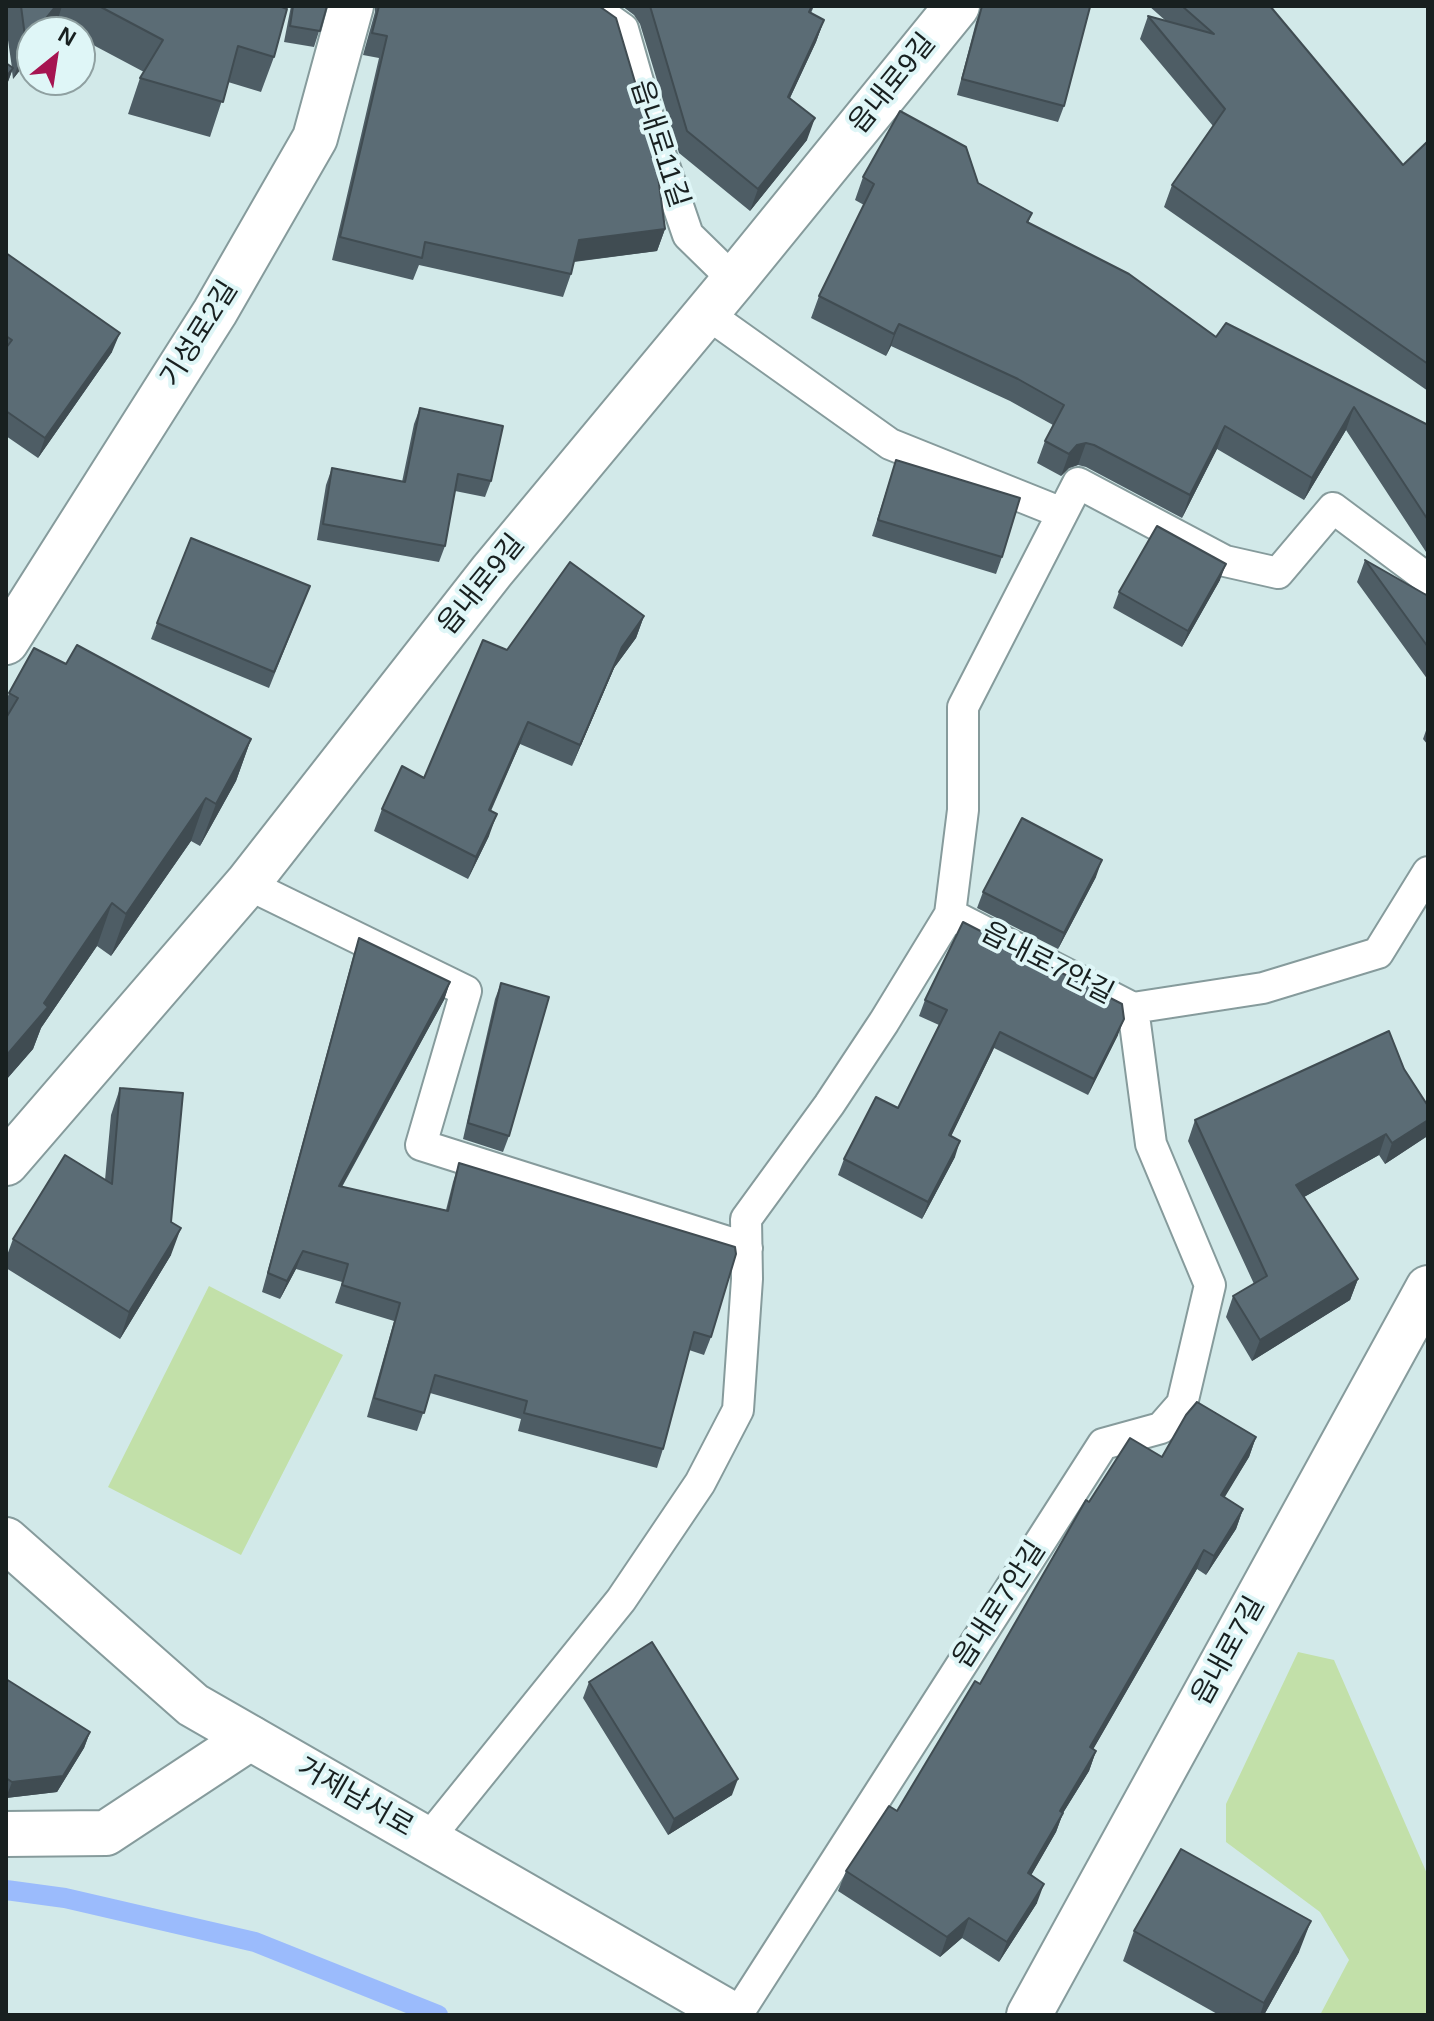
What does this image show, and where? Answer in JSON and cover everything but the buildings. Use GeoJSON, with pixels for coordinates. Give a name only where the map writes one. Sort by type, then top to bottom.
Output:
{"type":"FeatureCollection","features":[{"type":"Feature","properties":{"kind":"street","name":"기성로2길"},"geometry":{"type":"LineString","coordinates":[[6,642],[215,312],[315,138],[351,6]]}},
{"type":"Feature","properties":{"kind":"street","name":"읍내로9길"},"geometry":{"type":"LineString","coordinates":[[6,1163],[247,884],[492,571],[957,6]]}},
{"type":"Feature","properties":{"kind":"street","name":"읍내로7길"},"geometry":{"type":"LineString","coordinates":[[1029,2015],[1428,1288]]}},
{"type":"Feature","properties":{"kind":"street","name":"거제남서로"},"geometry":{"type":"LineString","coordinates":[[6,1540],[193,1705],[428,1839],[718,2011]]}},
{"type":"Feature","properties":{"kind":"street"},"geometry":{"type":"LineString","coordinates":[[6,1834],[106,1833],[250,1738]]}},
{"type":"Feature","properties":{"kind":"lane","name":"읍내로11길"},"geometry":{"type":"LineString","coordinates":[[591,6],[623,29],[651,127],[688,235],[734,280]]}},
{"type":"Feature","properties":{"kind":"lane"},"geometry":{"type":"LineString","coordinates":[[706,313],[890,444],[1062,513]]}},
{"type":"Feature","properties":{"kind":"lane","name":"읍내로7안길"},"geometry":{"type":"LineString","coordinates":[[718,2011],[1103,1444],[1161,1428],[1182,1404],[1210,1285],[1151,1144],[1133,1008],[950,914],[963,810],[963,707],[1078,483],[1225,561],[1278,573],[1333,508],[1428,579]]}},
{"type":"Feature","properties":{"kind":"lane"},"geometry":{"type":"LineString","coordinates":[[1133,1008],[1263,988],[1378,953],[1428,872]]}},
{"type":"Feature","properties":{"kind":"lane"},"geometry":{"type":"LineString","coordinates":[[247,884],[466,991],[421,1145],[747,1248]]}},
{"type":"Feature","properties":{"kind":"lane"},"geometry":{"type":"LineString","coordinates":[[428,1839],[621,1600],[700,1483],[738,1410],[747,1279],[746,1219],[837,1094],[950,914]]}},
{"type":"Feature","properties":{"kind":"green space"},"geometry":{"type":"Polygon","coordinates":[[[209,1286],[343,1355],[241,1555],[108,1487],[209,1286]]]}},
{"type":"Feature","properties":{"kind":"green space"},"geometry":{"type":"Polygon","coordinates":[[[1298,1652],[1334,1660],[1428,1876],[1428,2015],[1320,2015],[1349,1960],[1320,1912],[1226,1842],[1226,1804],[1298,1652]]]}},
{"type":"Feature","properties":{"kind":"waterway"},"geometry":{"type":"LineString","coordinates":[[6,1890],[65,1898],[255,1942],[438,2015]]}}]}
